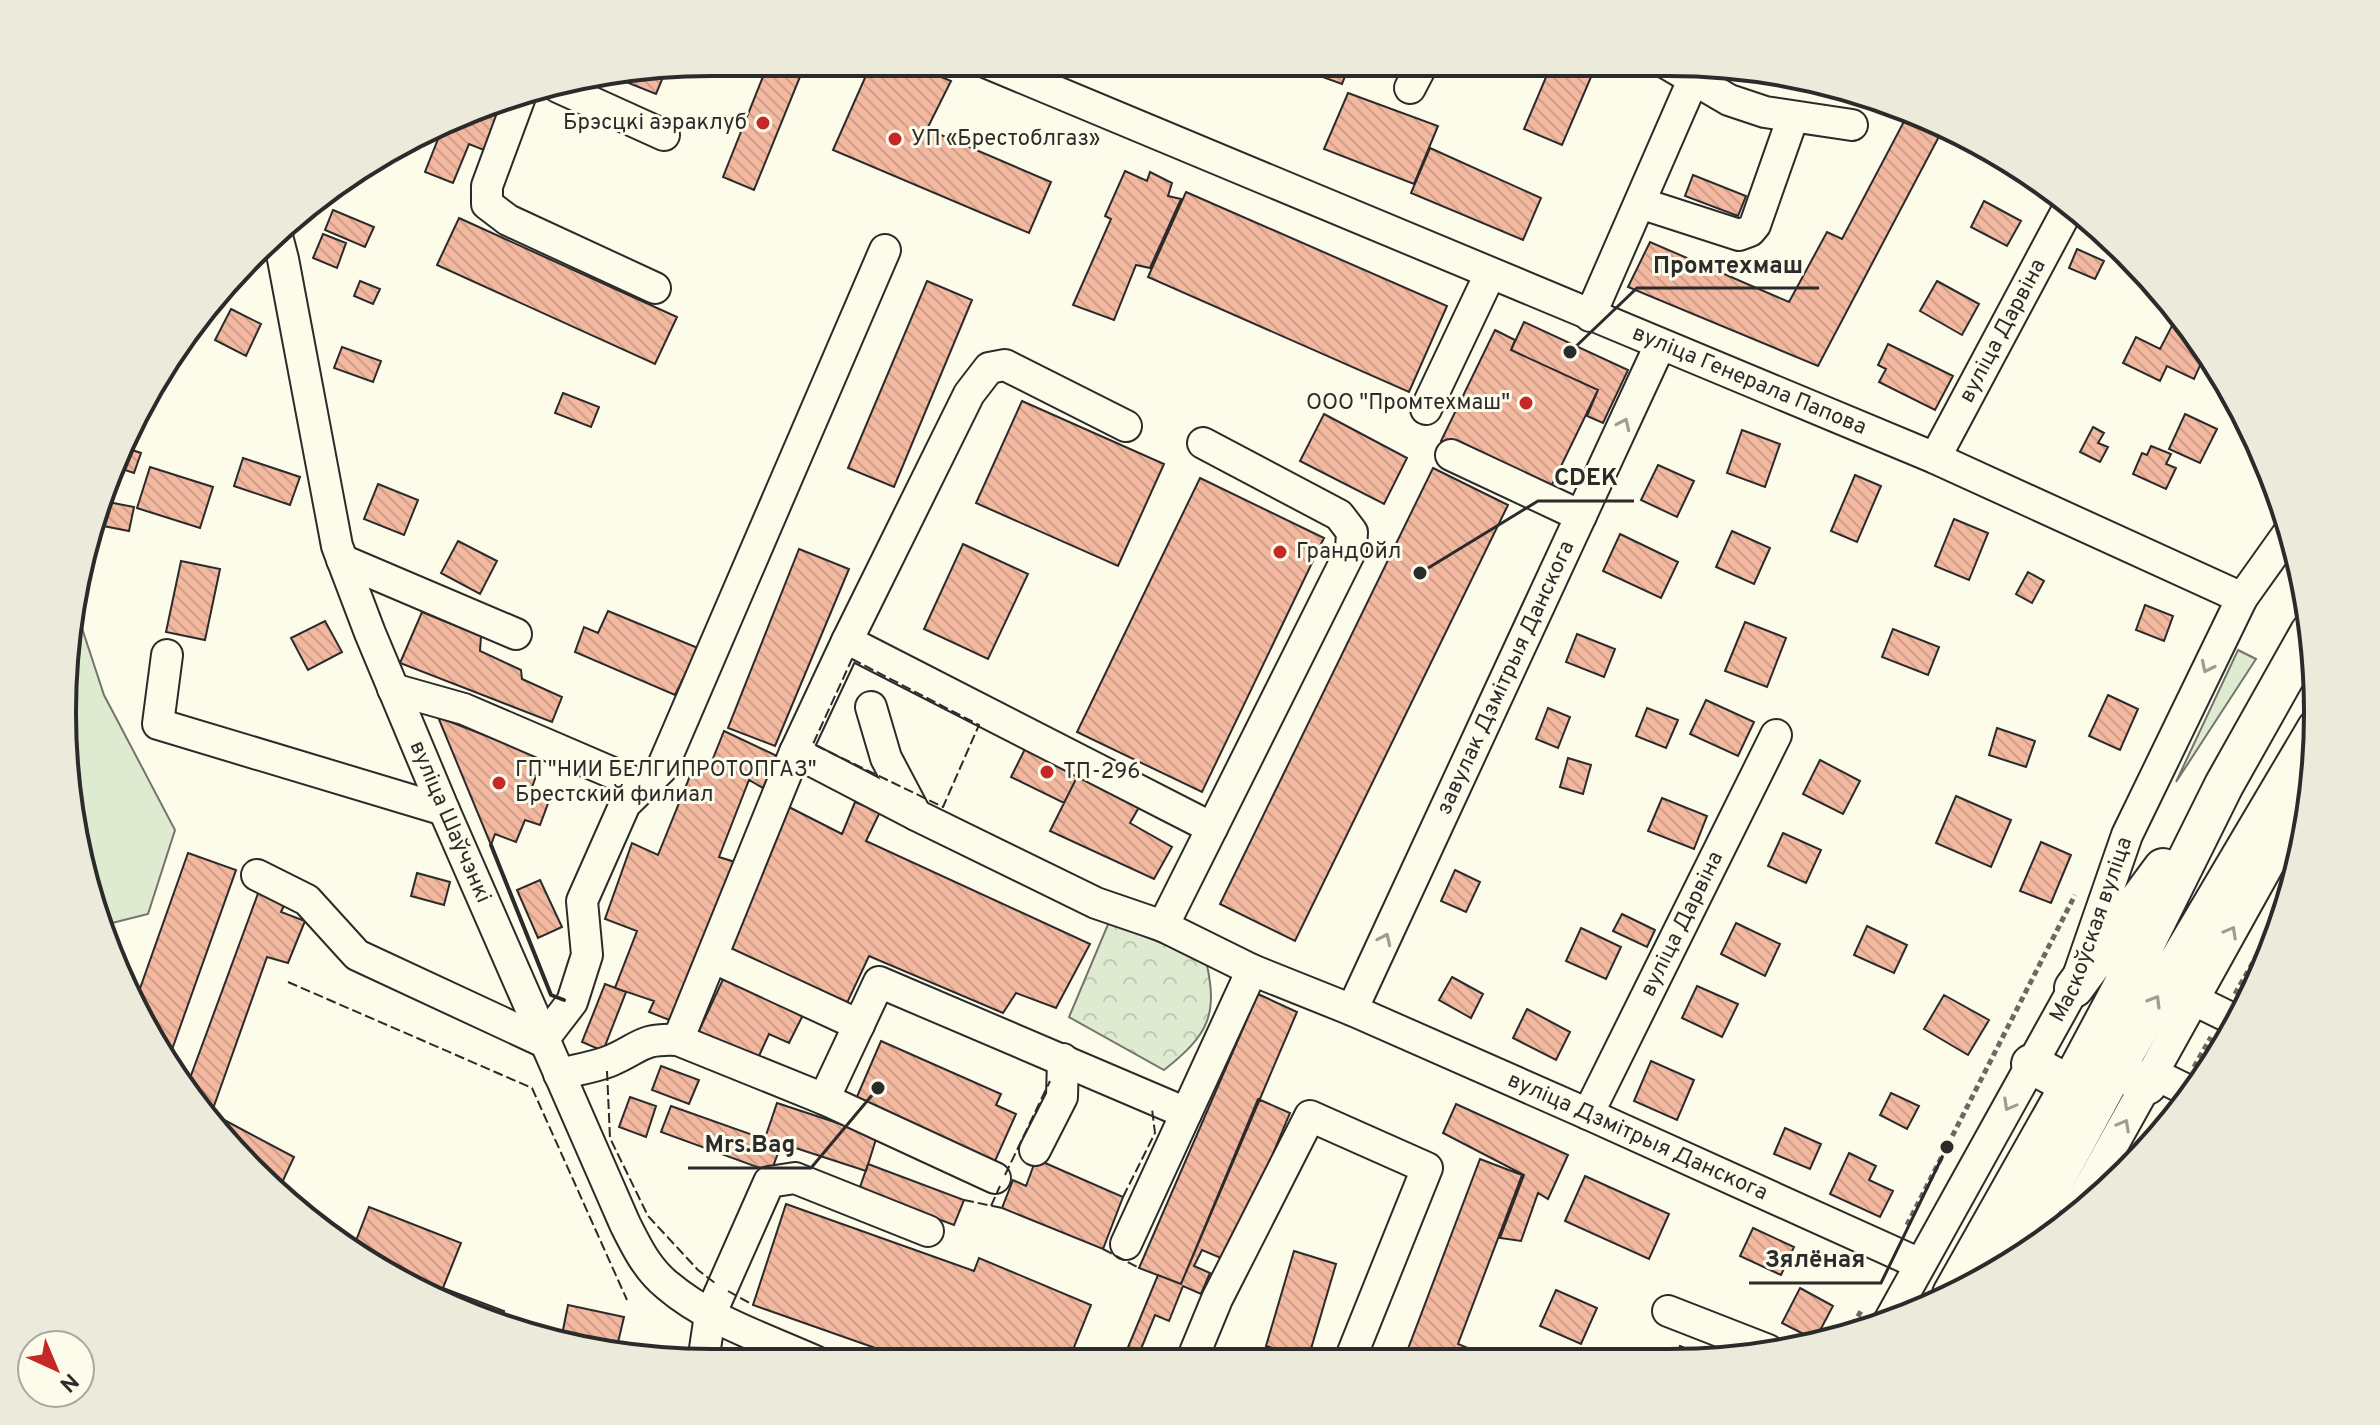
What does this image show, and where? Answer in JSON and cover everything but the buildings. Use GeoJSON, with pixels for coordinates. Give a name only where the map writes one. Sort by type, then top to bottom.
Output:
{"type":"FeatureCollection","features":[{"type":"Feature","properties":{"kind":"main road","name":"Маскоўская вуліца"},"geometry":{"type":"LineString","coordinates":[[1967,1274],[2112,1078],[2141,952],[2224,785],[2301,648]]}},
{"type":"Feature","properties":{"kind":"main road","name":"Маскоўская вуліца"},"geometry":{"type":"LineString","coordinates":[[2022,1241],[2112,1078],[2303,752]]}},
{"type":"Feature","properties":{"kind":"main road"},"geometry":{"type":"LineString","coordinates":[[2074,988],[2224,785]]}},
{"type":"Feature","properties":{"kind":"main road"},"geometry":{"type":"LineString","coordinates":[[2031,1064],[2112,1078]]}},
{"type":"Feature","properties":{"kind":"street","name":"вуліца Генерала Папова"},"geometry":{"type":"LineString","coordinates":[[1018,76],[1935,458],[2242,598]]}},
{"type":"Feature","properties":{"kind":"street"},"geometry":{"type":"LineString","coordinates":[[1687,76],[1729,100],[1793,117],[1852,125]]}},
{"type":"Feature","properties":{"kind":"street"},"geometry":{"type":"LineString","coordinates":[[1590,316],[1693,80]]}},
{"type":"Feature","properties":{"kind":"street"},"geometry":{"type":"LineString","coordinates":[[570,92],[664,135]]}},
{"type":"Feature","properties":{"kind":"street"},"geometry":{"type":"LineString","coordinates":[[516,108],[487,186],[487,204],[508,220],[655,288]]}},
{"type":"Feature","properties":{"kind":"street"},"geometry":{"type":"LineString","coordinates":[[1640,203],[1739,235],[1750,231],[1755,225],[1793,117]]}},
{"type":"Feature","properties":{"kind":"street","name":"вуліца Дарвіна"},"geometry":{"type":"LineString","coordinates":[[1935,458],[2064,216]]}},
{"type":"Feature","properties":{"kind":"street","name":"вуліца Шаўчэнкі"},"geometry":{"type":"LineString","coordinates":[[280,246],[342,560],[393,689],[542,1041],[625,1224],[642,1257],[666,1285],[710,1315],[787,1349]]}},
{"type":"Feature","properties":{"kind":"street"},"geometry":{"type":"LineString","coordinates":[[257,875],[307,900],[357,955],[542,1041],[572,1002],[587,955],[582,901],[625,804],[662,768],[885,250]]}},
{"type":"Feature","properties":{"kind":"street"},"geometry":{"type":"LineString","coordinates":[[1426,409],[1490,274]]}},
{"type":"Feature","properties":{"kind":"street","name":"завулак Дзмітрыя Данскога"},"geometry":{"type":"LineString","coordinates":[[1352,1010],[1660,345]]}},
{"type":"Feature","properties":{"kind":"street"},"geometry":{"type":"LineString","coordinates":[[678,1040],[795,752],[969,394],[989,368],[1005,365],[1126,426]]}},
{"type":"Feature","properties":{"kind":"street"},"geometry":{"type":"LineString","coordinates":[[1163,926],[1351,550],[1352,532],[1339,515],[1203,443]]}},
{"type":"Feature","properties":{"kind":"street"},"geometry":{"type":"LineString","coordinates":[[1451,455],[1581,516]]}},
{"type":"Feature","properties":{"kind":"street","name":"Маскоўская вуліца"},"geometry":{"type":"LineString","coordinates":[[1877,1313],[1907,1258],[2031,1064],[2074,988],[2127,835],[2242,598],[2281,544]]}},
{"type":"Feature","properties":{"kind":"street"},"geometry":{"type":"LineString","coordinates":[[342,560],[516,634]]}},
{"type":"Feature","properties":{"kind":"street"},"geometry":{"type":"LineString","coordinates":[[847,641],[1212,828]]}},
{"type":"Feature","properties":{"kind":"street"},"geometry":{"type":"LineString","coordinates":[[167,655],[158,724],[444,810]]}},
{"type":"Feature","properties":{"kind":"street"},"geometry":{"type":"LineString","coordinates":[[393,689],[464,709],[643,786]]}},
{"type":"Feature","properties":{"kind":"street"},"geometry":{"type":"LineString","coordinates":[[871,707],[886,758],[916,815]]}},
{"type":"Feature","properties":{"kind":"street","name":"вуліца Дарвіна"},"geometry":{"type":"LineString","coordinates":[[1588,1114],[1776,735]]}},
{"type":"Feature","properties":{"kind":"street","name":"вуліца Дзмітрыя Данскога"},"geometry":{"type":"LineString","coordinates":[[795,752],[1096,903],[1163,926],[1252,970],[1352,1010],[1907,1258]]}},
{"type":"Feature","properties":{"kind":"street","name":"Маскоўская вуліца"},"geometry":{"type":"LineString","coordinates":[[2079,1197],[2112,1078],[2194,1000],[2296,816]]}},
{"type":"Feature","properties":{"kind":"street"},"geometry":{"type":"LineString","coordinates":[[712,957],[859,1025]]}},
{"type":"Feature","properties":{"kind":"street"},"geometry":{"type":"LineString","coordinates":[[1126,1244],[1252,970]]}},
{"type":"Feature","properties":{"kind":"street"},"geometry":{"type":"LineString","coordinates":[[824,1099],[879,982],[1186,1113]]}},
{"type":"Feature","properties":{"kind":"street"},"geometry":{"type":"LineString","coordinates":[[2194,1000],[2227,1016]]}},
{"type":"Feature","properties":{"kind":"street"},"geometry":{"type":"LineString","coordinates":[[559,1074],[610,1061],[632,1047],[656,1039],[678,1040],[824,1099],[995,1178]]}},
{"type":"Feature","properties":{"kind":"street"},"geometry":{"type":"LineString","coordinates":[[1035,1150],[1062,1097],[1063,1059]]}},
{"type":"Feature","properties":{"kind":"street"},"geometry":{"type":"LineString","coordinates":[[2112,1078],[2179,1090]]}},
{"type":"Feature","properties":{"kind":"street"},"geometry":{"type":"LineString","coordinates":[[1196,1349],[1217,1299],[1310,1116],[1427,1168],[1354,1349]]}},
{"type":"Feature","properties":{"kind":"street"},"geometry":{"type":"LineString","coordinates":[[705,1349],[710,1315],[769,1182],[795,1178],[928,1231]]}},
{"type":"Feature","properties":{"kind":"street"},"geometry":{"type":"LineString","coordinates":[[1668,1311],[1752,1344]]}},
{"type":"Feature","properties":{"kind":"path"},"geometry":{"type":"LineString","coordinates":[[1907,1258],[2082,881]]}},
{"type":"Feature","properties":{"kind":"green space"},"geometry":{"type":"Polygon","coordinates":[[[81,626],[104,695],[175,830],[148,914],[112,923],[88,837],[77,754],[77,671],[81,626]]]}},
{"type":"Feature","properties":{"kind":"green space"},"geometry":{"type":"Polygon","coordinates":[[[2238,650],[2256,659],[2176,782],[2238,650]]]}},
{"type":"Feature","properties":{"kind":"green space"},"geometry":{"type":"Polygon","coordinates":[[[1109,922],[1206,961],[1211,996],[1206,1023],[1191,1046],[1164,1070],[1069,1017],[1109,922]]]}},
{"type":"Feature","properties":{"kind":"fence"},"geometry":{"type":"LineString","coordinates":[[852,659],[979,725],[943,807],[813,744],[852,659]]}},
{"type":"Feature","properties":{"kind":"fence"},"geometry":{"type":"LineString","coordinates":[[288,982],[532,1088],[627,1300]]}},
{"type":"Feature","properties":{"kind":"fence"},"geometry":{"type":"LineString","coordinates":[[607,1071],[610,1138],[648,1216],[698,1270],[715,1283]]}},
{"type":"Feature","properties":{"kind":"fence"},"geometry":{"type":"LineString","coordinates":[[1005,1175],[1050,1081]]}},
{"type":"Feature","properties":{"kind":"fence"},"geometry":{"type":"LineString","coordinates":[[1123,1197],[1155,1133],[1152,1109]]}},
{"type":"Feature","properties":{"kind":"fence"},"geometry":{"type":"LineString","coordinates":[[991,1206],[1000,1186]]}},
{"type":"Feature","properties":{"kind":"fence"},"geometry":{"type":"LineString","coordinates":[[964,1200],[1002,1208]]}},
{"type":"Feature","properties":{"kind":"fence"},"geometry":{"type":"LineString","coordinates":[[1103,1249],[1139,1268]]}},
{"type":"Feature","properties":{"kind":"fence"},"geometry":{"type":"LineString","coordinates":[[728,1291],[753,1305]]}},
{"type":"Feature","properties":{"kind":"wall"},"geometry":{"type":"LineString","coordinates":[[491,845],[551,995],[564,1000]]}},
{"type":"Feature","properties":{"kind":"place","name":"Брэсцкі аэраклуб"},"geometry":{"type":"Point","coordinates":[763,123]}},
{"type":"Feature","properties":{"kind":"place","name":"УП «Брестоблгаз»"},"geometry":{"type":"Point","coordinates":[895,139]}},
{"type":"Feature","properties":{"kind":"place","name":"Промтехмаш"},"geometry":{"type":"Point","coordinates":[1570,352]}},
{"type":"Feature","properties":{"kind":"place","name":"ООО \"Промтехмаш\""},"geometry":{"type":"Point","coordinates":[1526,403]}},
{"type":"Feature","properties":{"kind":"place","name":"ГрандОйл"},"geometry":{"type":"Point","coordinates":[1280,552]}},
{"type":"Feature","properties":{"kind":"place","name":"CDEK"},"geometry":{"type":"Point","coordinates":[1420,573]}},
{"type":"Feature","properties":{"kind":"place","name":"ТП-296"},"geometry":{"type":"Point","coordinates":[1047,772]}},
{"type":"Feature","properties":{"kind":"place","name":"ГП \"НИИ БЕЛГИПРОТОПГАЗ\" Брестский филиал"},"geometry":{"type":"Point","coordinates":[499,783]}},
{"type":"Feature","properties":{"kind":"place","name":"Mrs.Bag"},"geometry":{"type":"Point","coordinates":[878,1088]}},
{"type":"Feature","properties":{"kind":"place","name":"Зялёная"},"geometry":{"type":"Point","coordinates":[1947,1147]}}]}
